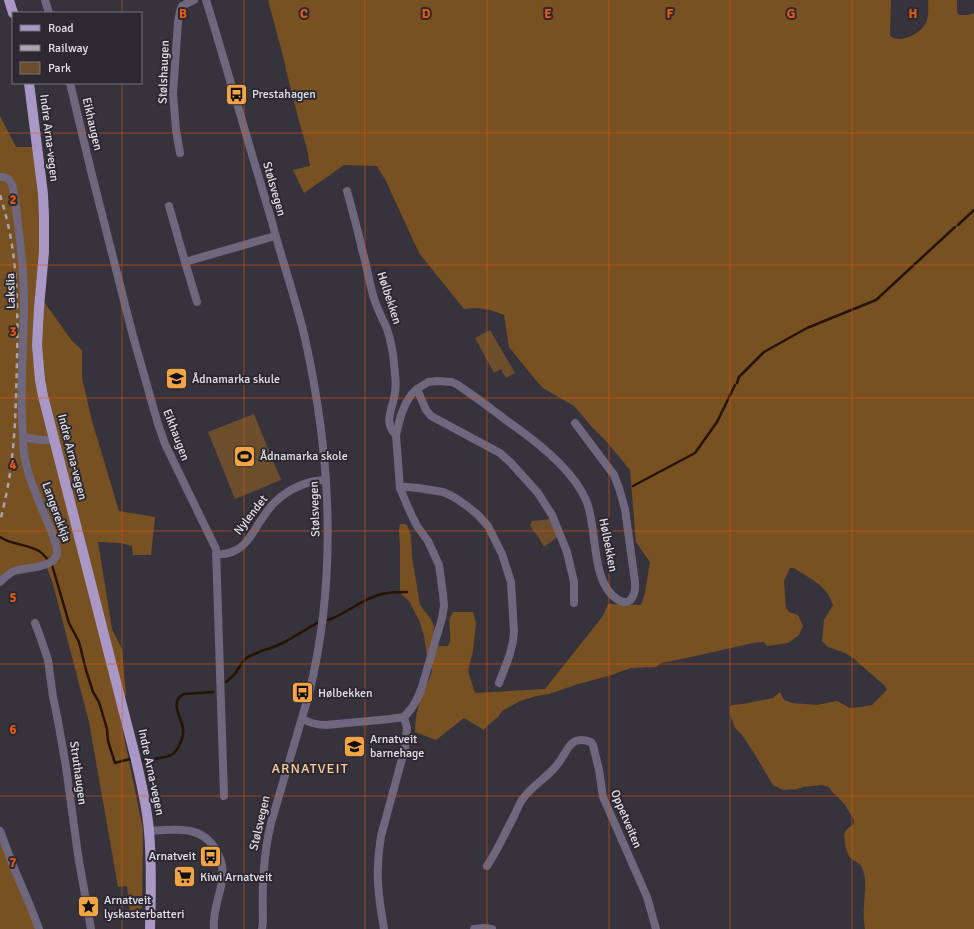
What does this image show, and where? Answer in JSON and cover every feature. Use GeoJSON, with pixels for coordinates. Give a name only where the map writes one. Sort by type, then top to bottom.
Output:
{"type":"FeatureCollection","features":[{"type":"Feature","properties":{"kind":"main road"},"geometry":{"type":"LineString","coordinates":[[9,0],[14,12]]}},
{"type":"Feature","properties":{"kind":"main road","name":"Indre Arna-vegen"},"geometry":{"type":"LineString","coordinates":[[29,84],[43,194],[44,216],[44,252],[38,328],[38,361],[43,396],[146,804],[151,852],[150,929]]}},
{"type":"Feature","properties":{"kind":"street"},"geometry":{"type":"LineString","coordinates":[[44,0],[49,12]]}},
{"type":"Feature","properties":{"kind":"street","name":"Stølshaugen"},"geometry":{"type":"LineString","coordinates":[[180,153],[176,130],[173,94],[178,22],[182,6],[194,0]]}},
{"type":"Feature","properties":{"kind":"street","name":"Stølsvegen"},"geometry":{"type":"LineString","coordinates":[[206,0],[275,236],[297,305],[314,381],[326,480],[327,552],[323,607],[313,676],[266,842],[263,878],[262,929]]}},
{"type":"Feature","properties":{"kind":"street","name":"Eikhaugen"},"geometry":{"type":"LineString","coordinates":[[70,84],[134,340],[158,424],[168,450],[216,549],[224,796]]}},
{"type":"Feature","properties":{"kind":"street","name":"Lakslia"},"geometry":{"type":"LineString","coordinates":[[0,177],[5,177],[8,179],[13,188],[23,261],[24,306],[21,403],[23,437]]}},
{"type":"Feature","properties":{"kind":"street","name":"Hølbekken"},"geometry":{"type":"LineString","coordinates":[[347,191],[360,237],[373,295],[390,339],[396,384],[389,423],[392,431],[396,435]]}},
{"type":"Feature","properties":{"kind":"street"},"geometry":{"type":"LineString","coordinates":[[169,206],[196,302]]}},
{"type":"Feature","properties":{"kind":"street"},"geometry":{"type":"LineString","coordinates":[[185,262],[275,236]]}},
{"type":"Feature","properties":{"kind":"street","name":"Hølbekken"},"geometry":{"type":"LineString","coordinates":[[404,717],[414,705],[421,690],[442,618],[444,606],[439,565],[428,541],[417,526],[400,488],[396,435],[406,403],[417,389],[428,382],[445,381],[458,385],[544,449],[557,461],[574,481],[586,499],[589,508],[598,565],[604,584],[612,595],[622,602],[626,602],[632,598],[636,588],[625,509],[614,475],[575,423]]}},
{"type":"Feature","properties":{"kind":"street"},"geometry":{"type":"LineString","coordinates":[[417,389],[426,410],[431,416],[500,454],[538,493],[552,515],[567,552],[574,582],[574,603]]}},
{"type":"Feature","properties":{"kind":"street"},"geometry":{"type":"LineString","coordinates":[[23,437],[40,440],[54,440]]}},
{"type":"Feature","properties":{"kind":"street","name":"Langerekkja"},"geometry":{"type":"LineString","coordinates":[[0,582],[8,574],[14,571],[46,565],[53,560],[57,554],[55,540],[27,470],[23,437]]}},
{"type":"Feature","properties":{"kind":"street","name":"Nylendet"},"geometry":{"type":"LineString","coordinates":[[216,555],[227,554],[235,551],[248,540],[275,501],[299,486],[319,480],[326,480]]}},
{"type":"Feature","properties":{"kind":"street"},"geometry":{"type":"LineString","coordinates":[[400,488],[410,487],[443,492],[457,499],[478,515],[488,526],[498,544],[511,582],[514,632],[511,653],[499,683]]}},
{"type":"Feature","properties":{"kind":"street","name":"Struthaugen"},"geometry":{"type":"LineString","coordinates":[[35,623],[48,660],[91,929]]}},
{"type":"Feature","properties":{"kind":"street"},"geometry":{"type":"LineString","coordinates":[[302,719],[310,723],[326,725],[404,717],[407,728],[405,748],[381,836],[377,864],[379,899],[384,929]]}},
{"type":"Feature","properties":{"kind":"street","name":"Oppetveiten"},"geometry":{"type":"LineString","coordinates":[[487,866],[522,800],[551,773],[573,742],[580,739],[591,742],[599,770],[602,798],[647,897],[656,929]]}},
{"type":"Feature","properties":{"kind":"street"},"geometry":{"type":"LineString","coordinates":[[0,831],[39,929]]}},
{"type":"Feature","properties":{"kind":"street"},"geometry":{"type":"LineString","coordinates":[[149,831],[190,831],[202,835],[212,844],[221,858],[223,873],[214,917],[214,929]]}},
{"type":"Feature","properties":{"kind":"street"},"geometry":{"type":"LineString","coordinates":[[474,929],[492,929]]}},
{"type":"Feature","properties":{"kind":"green space"},"geometry":{"type":"Polygon","coordinates":[[[490,330],[515,373],[506,378],[501,369],[494,373],[475,338],[490,330]]]}},
{"type":"Feature","properties":{"kind":"green space","name":"Ådnamarka skole"},"geometry":{"type":"Polygon","coordinates":[[[254,414],[281,480],[235,499],[208,432],[254,414]]]}},
{"type":"Feature","properties":{"kind":"green space"},"geometry":{"type":"Polygon","coordinates":[[[551,519],[559,536],[544,547],[530,526],[532,521],[551,519]]]}},
{"type":"Feature","properties":{"kind":"shaded area"},"geometry":{"type":"Polygon","coordinates":[[[268,0],[891,0],[890,36],[900,39],[912,36],[925,25],[928,15],[928,0],[957,0],[957,12],[959,15],[974,13],[974,929],[865,929],[865,878],[863,869],[849,856],[846,847],[844,837],[845,832],[854,824],[854,820],[845,805],[829,787],[822,785],[783,790],[773,785],[742,735],[735,728],[730,714],[730,707],[732,705],[773,698],[780,692],[784,700],[792,703],[817,705],[837,701],[850,708],[872,705],[887,690],[885,686],[853,658],[845,653],[828,647],[822,641],[824,620],[833,605],[827,592],[822,587],[794,568],[790,568],[784,581],[786,608],[789,612],[798,615],[803,626],[799,635],[788,643],[767,646],[764,642],[753,643],[661,663],[656,667],[632,668],[549,694],[520,701],[502,711],[498,717],[484,730],[464,718],[436,740],[415,732],[418,707],[431,676],[432,669],[428,664],[424,636],[419,620],[409,601],[401,594],[400,590],[400,524],[407,525],[411,535],[412,557],[420,605],[434,626],[433,638],[437,645],[448,646],[450,640],[450,618],[453,612],[473,612],[476,623],[473,651],[468,671],[475,693],[545,689],[603,616],[608,604],[641,605],[645,593],[650,562],[636,542],[630,470],[574,406],[543,388],[534,378],[509,347],[504,315],[485,309],[464,309],[419,253],[386,181],[377,166],[344,165],[304,193],[293,170],[310,166],[307,149],[268,0]]]}},
{"type":"Feature","properties":{"kind":"shaded area"},"geometry":{"type":"Polygon","coordinates":[[[0,116],[16,147],[33,147],[41,222],[37,292],[72,341],[82,350],[82,378],[92,421],[119,511],[155,517],[151,555],[133,555],[132,546],[121,543],[98,542],[112,629],[122,649],[126,695],[117,703],[143,829],[142,908],[130,912],[127,886],[118,887],[89,722],[53,584],[46,565],[22,569],[0,582],[0,116]]]}},
{"type":"Feature","properties":{"kind":"shaded area"},"geometry":{"type":"Polygon","coordinates":[[[0,831],[39,929],[0,929],[0,831]]]}},
{"type":"Feature","properties":{"kind":"waterway"},"geometry":{"type":"LineString","coordinates":[[958,225],[974,210]]}},
{"type":"Feature","properties":{"kind":"waterway"},"geometry":{"type":"LineString","coordinates":[[737,383],[739,377],[764,352],[807,328],[876,300],[955,227]]}},
{"type":"Feature","properties":{"kind":"waterway"},"geometry":{"type":"LineString","coordinates":[[633,486],[695,453],[717,422],[735,385]]}},
{"type":"Feature","properties":{"kind":"waterway"},"geometry":{"type":"LineString","coordinates":[[0,537],[9,542],[30,547],[39,551],[52,565],[69,623],[79,642],[93,692],[99,702],[115,763],[131,759]]}},
{"type":"Feature","properties":{"kind":"waterway"},"geometry":{"type":"LineString","coordinates":[[328,620],[375,596],[388,593],[407,592]]}},
{"type":"Feature","properties":{"kind":"waterway"},"geometry":{"type":"LineString","coordinates":[[226,682],[234,675],[246,658],[283,643],[317,623]]}},
{"type":"Feature","properties":{"kind":"waterway"},"geometry":{"type":"LineString","coordinates":[[143,760],[157,759],[168,756],[174,753],[177,749],[182,739],[183,732],[177,710],[177,701],[180,697],[184,694],[213,692]]}},
{"type":"Feature","properties":{"kind":"railway"},"geometry":{"type":"LineString","coordinates":[[0,195],[14,256],[17,297],[15,421],[9,482],[0,522]]}},
{"type":"Feature","properties":{"kind":"place","name":"Prestahagen"},"geometry":{"type":"Point","coordinates":[237,94]}},
{"type":"Feature","properties":{"kind":"place","name":"Ådnamarka skule"},"geometry":{"type":"Point","coordinates":[177,379]}},
{"type":"Feature","properties":{"kind":"place","name":"Ådnamarka skole"},"geometry":{"type":"Point","coordinates":[244,456]}},
{"type":"Feature","properties":{"kind":"place","name":"Hølbekken"},"geometry":{"type":"Point","coordinates":[302,693]}},
{"type":"Feature","properties":{"kind":"place","name":"Arnatveit barnehage"},"geometry":{"type":"Point","coordinates":[354,746]}},
{"type":"Feature","properties":{"kind":"place","name":"Arnatveit"},"geometry":{"type":"Point","coordinates":[211,856]}},
{"type":"Feature","properties":{"kind":"place","name":"Kiwi Arnatveit"},"geometry":{"type":"Point","coordinates":[185,877]}},
{"type":"Feature","properties":{"kind":"place","name":"Arnatveit lyskasterbatteri"},"geometry":{"type":"Point","coordinates":[89,907]}},
{"type":"Feature","properties":{"kind":"district","name":"ARNATVEIT"},"geometry":{"type":"Point","coordinates":[310,768]}}]}
